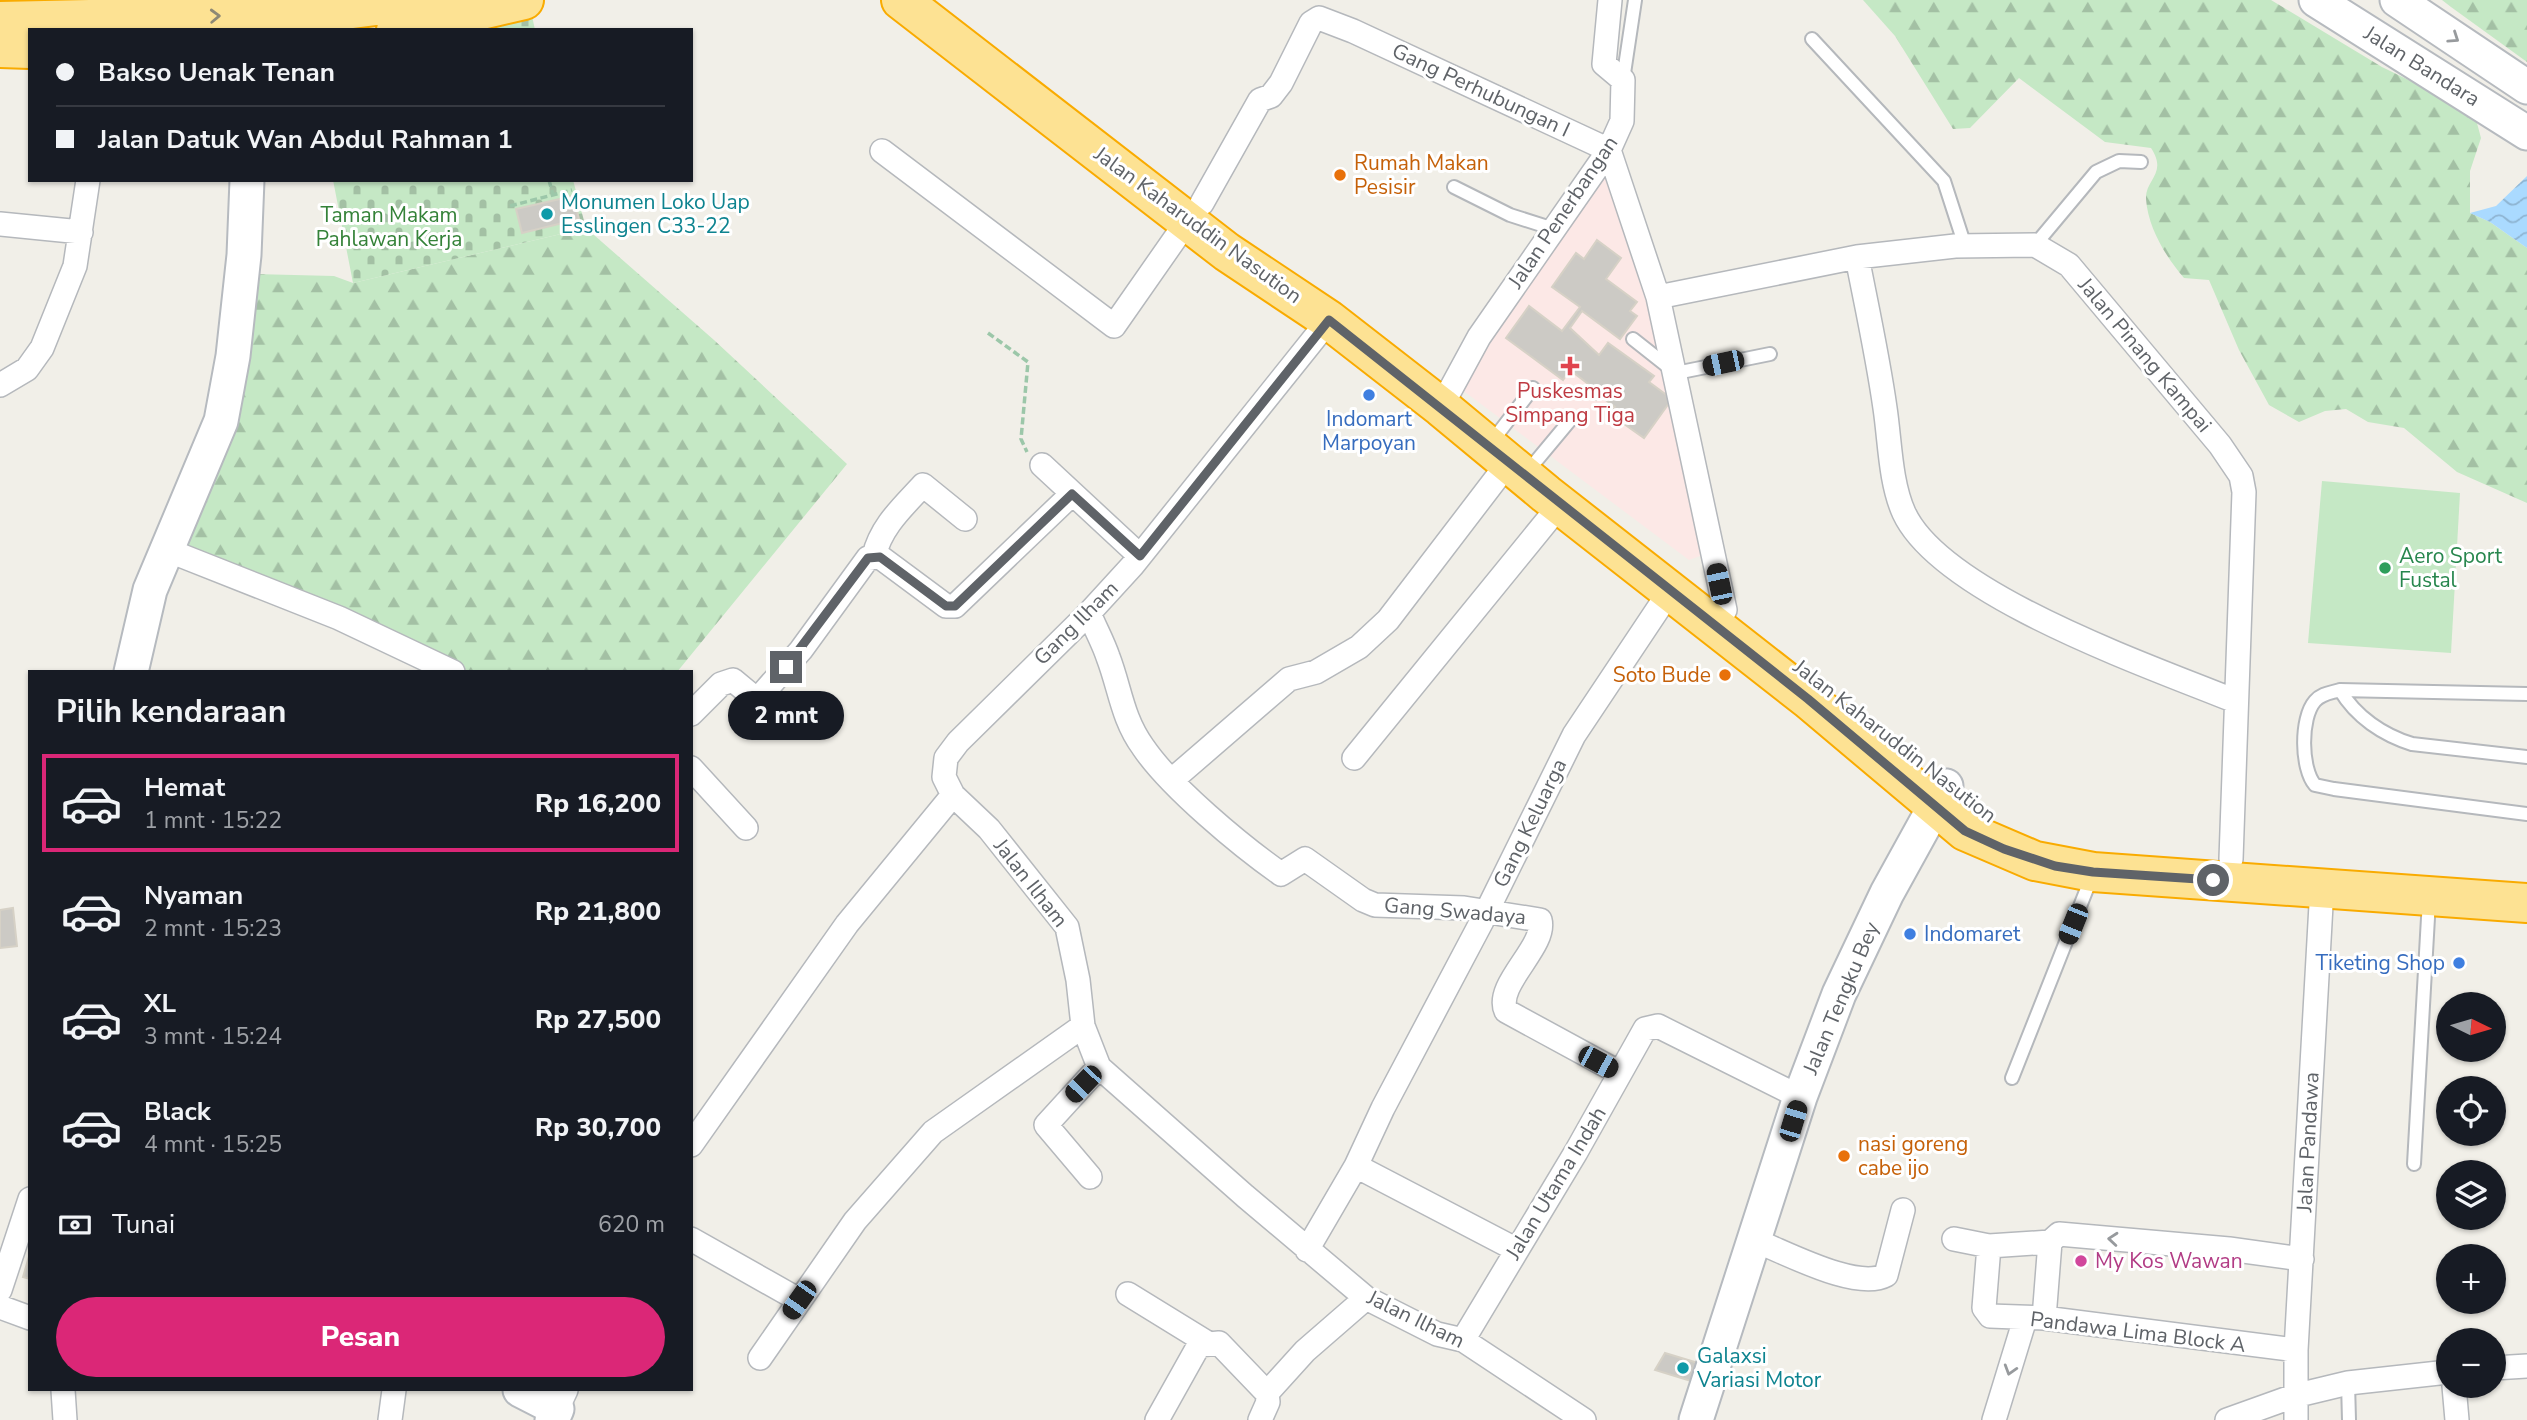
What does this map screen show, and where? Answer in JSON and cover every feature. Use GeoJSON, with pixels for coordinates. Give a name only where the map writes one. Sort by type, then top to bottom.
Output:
{"type":"FeatureCollection","features":[{"type":"Feature","properties":{"kind":"highway"},"geometry":{"type":"LineString","coordinates":[[55,28],[143,9],[314,14],[422,0]]}},
{"type":"Feature","properties":{"kind":"highway","name":"Jalan Kaharuddin Nasution"},"geometry":{"type":"LineString","coordinates":[[901,0],[1015,91],[1127,172],[1195,211],[1227,252],[1446,400]]}},
{"type":"Feature","properties":{"kind":"highway","name":"Jalan Kaharuddin Nasution"},"geometry":{"type":"LineString","coordinates":[[937,0],[1195,211],[1515,451],[1598,506],[1720,618],[1940,795],[2060,848],[2527,881]]}},
{"type":"Feature","properties":{"kind":"highway"},"geometry":{"type":"LineString","coordinates":[[406,28],[502,9]]}},
{"type":"Feature","properties":{"kind":"highway"},"geometry":{"type":"LineString","coordinates":[[9,38],[28,34]]}},
{"type":"Feature","properties":{"kind":"highway","name":"Jalan Kaharuddin Nasution"},"geometry":{"type":"LineString","coordinates":[[1515,451],[1560,505],[1670,591],[1720,618]]}},
{"type":"Feature","properties":{"kind":"highway","name":"Jalan Kaharuddin Nasution"},"geometry":{"type":"LineString","coordinates":[[1940,795],[1965,831],[1984,842],[2035,861],[2093,872],[2527,903]]}},
{"type":"Feature","properties":{"kind":"street"},"geometry":{"type":"LineString","coordinates":[[1610,0],[1604,64],[1623,80]]}},
{"type":"Feature","properties":{"kind":"street","name":"Jalan Bandara"},"geometry":{"type":"LineString","coordinates":[[2316,0],[2527,133]]}},
{"type":"Feature","properties":{"kind":"street","name":"Jalan Bandara"},"geometry":{"type":"LineString","coordinates":[[2398,0],[2526,87]]}},
{"type":"Feature","properties":{"kind":"street","name":"Gang Perhubungan I"},"geometry":{"type":"LineString","coordinates":[[1195,211],[1260,100],[1271,96],[1281,83],[1314,19],[1319,18],[1353,31],[1608,150]]}},
{"type":"Feature","properties":{"kind":"street","name":"Jalan Penerbangan"},"geometry":{"type":"LineString","coordinates":[[1446,400],[1479,337],[1608,150],[1622,121],[1623,80]]}},
{"type":"Feature","properties":{"kind":"street"},"geometry":{"type":"LineString","coordinates":[[1608,150],[1658,296],[1676,373],[1720,618]]}},
{"type":"Feature","properties":{"kind":"street"},"geometry":{"type":"LineString","coordinates":[[882,151],[1114,326],[1195,211]]}},
{"type":"Feature","properties":{"kind":"street"},"geometry":{"type":"LineString","coordinates":[[0,385],[27,369],[42,348],[75,266],[88,182]]}},
{"type":"Feature","properties":{"kind":"street"},"geometry":{"type":"LineString","coordinates":[[131,670],[150,590],[221,421],[234,343],[244,255],[247,182]]}},
{"type":"Feature","properties":{"kind":"street"},"geometry":{"type":"LineString","coordinates":[[0,225],[81,232]]}},
{"type":"Feature","properties":{"kind":"street"},"geometry":{"type":"LineString","coordinates":[[1658,296],[1857,257],[1965,246],[2035,245]]}},
{"type":"Feature","properties":{"kind":"street","name":"Jalan Pinang Kampai"},"geometry":{"type":"LineString","coordinates":[[2035,245],[2069,265],[2220,445],[2241,476],[2244,492],[2231,859]]}},
{"type":"Feature","properties":{"kind":"street"},"geometry":{"type":"LineString","coordinates":[[1857,257],[1878,360],[1898,495],[1911,525],[1935,551],[1980,585],[2025,612],[2065,632],[2235,701]]}},
{"type":"Feature","properties":{"kind":"street","name":"Gang Ilham"},"geometry":{"type":"LineString","coordinates":[[953,795],[944,777],[943,767],[958,742],[1089,613],[1140,556],[1329,320]]}},
{"type":"Feature","properties":{"kind":"street"},"geometry":{"type":"LineString","coordinates":[[1172,780],[1289,679],[1316,673],[1348,653],[1388,620],[1515,451]]}},
{"type":"Feature","properties":{"kind":"street"},"geometry":{"type":"LineString","coordinates":[[1042,465],[1140,556]]}},
{"type":"Feature","properties":{"kind":"street"},"geometry":{"type":"LineString","coordinates":[[874,556],[890,520],[923,485],[965,519]]}},
{"type":"Feature","properties":{"kind":"street"},"geometry":{"type":"LineString","coordinates":[[693,711],[721,684],[733,680],[757,700],[801,650],[868,558],[880,557],[946,606],[955,606],[1072,494]]}},
{"type":"Feature","properties":{"kind":"street"},"geometry":{"type":"LineString","coordinates":[[1354,758],[1560,505]]}},
{"type":"Feature","properties":{"kind":"street"},"geometry":{"type":"LineString","coordinates":[[167,550],[339,618],[449,670]]}},
{"type":"Feature","properties":{"kind":"street","name":"Gang Keluarga"},"geometry":{"type":"LineString","coordinates":[[1307,1250],[1356,1166],[1574,735],[1670,591]]}},
{"type":"Feature","properties":{"kind":"street","name":"Gang Swadaya"},"geometry":{"type":"LineString","coordinates":[[1089,613],[1109,659],[1119,701],[1142,747],[1172,780],[1250,850],[1281,874],[1305,859],[1363,900],[1375,905],[1487,911],[1541,921],[1538,935],[1504,998],[1504,1006],[1509,1014],[1620,1073]]}},
{"type":"Feature","properties":{"kind":"street"},"geometry":{"type":"LineString","coordinates":[[693,770],[746,828]]}},
{"type":"Feature","properties":{"kind":"street"},"geometry":{"type":"LineString","coordinates":[[695,1130],[846,924],[953,795]]}},
{"type":"Feature","properties":{"kind":"street","name":"Jalan Ilham"},"geometry":{"type":"LineString","coordinates":[[953,795],[989,829],[1067,927],[1078,979],[1083,1026],[1099,1067],[1307,1250],[1348,1280],[1366,1298],[1437,1334],[1463,1340],[1584,1420]]}},
{"type":"Feature","properties":{"kind":"street","name":"Jalan Tengku Bey"},"geometry":{"type":"LineString","coordinates":[[1696,1420],[1756,1241],[1800,1097],[1839,995],[1940,795]]}},
{"type":"Feature","properties":{"kind":"street","name":"Jalan Pandawa"},"geometry":{"type":"LineString","coordinates":[[2296,1420],[2296,1350],[2322,887]]}},
{"type":"Feature","properties":{"kind":"street"},"geometry":{"type":"LineString","coordinates":[[760,1358],[855,1221],[933,1132],[1083,1026]]}},
{"type":"Feature","properties":{"kind":"street","name":"Jalan Utama Indah"},"geometry":{"type":"LineString","coordinates":[[1463,1340],[1645,1029],[1658,1026],[1800,1097]]}},
{"type":"Feature","properties":{"kind":"street"},"geometry":{"type":"LineString","coordinates":[[1090,1177],[1046,1125],[1099,1067]]}},
{"type":"Feature","properties":{"kind":"street"},"geometry":{"type":"LineString","coordinates":[[1356,1166],[1517,1250]]}},
{"type":"Feature","properties":{"kind":"street"},"geometry":{"type":"LineString","coordinates":[[0,1290],[28,1205]]}},
{"type":"Feature","properties":{"kind":"street"},"geometry":{"type":"LineString","coordinates":[[1756,1241],[1854,1279],[1875,1282],[1886,1275],[1903,1210]]}},
{"type":"Feature","properties":{"kind":"street"},"geometry":{"type":"LineString","coordinates":[[1994,1420],[2035,1319],[2050,1242],[2059,1234],[2230,1249],[2302,1259]]}},
{"type":"Feature","properties":{"kind":"street"},"geometry":{"type":"LineString","coordinates":[[1954,1239],[1989,1246],[2050,1242]]}},
{"type":"Feature","properties":{"kind":"street"},"geometry":{"type":"LineString","coordinates":[[693,1240],[799,1300]]}},
{"type":"Feature","properties":{"kind":"street","name":"Pandawa Lima Block A"},"geometry":{"type":"LineString","coordinates":[[1989,1246],[1984,1308],[1990,1316],[2296,1350]]}},
{"type":"Feature","properties":{"kind":"street"},"geometry":{"type":"LineString","coordinates":[[1128,1294],[1206,1342],[1219,1343],[1268,1393]]}},
{"type":"Feature","properties":{"kind":"street"},"geometry":{"type":"LineString","coordinates":[[1260,1420],[1268,1402],[1268,1393],[1305,1351],[1366,1298]]}},
{"type":"Feature","properties":{"kind":"street"},"geometry":{"type":"LineString","coordinates":[[0,1307],[28,1317]]}},
{"type":"Feature","properties":{"kind":"street"},"geometry":{"type":"LineString","coordinates":[[1157,1420],[1199,1345],[1206,1342]]}},
{"type":"Feature","properties":{"kind":"street"},"geometry":{"type":"LineString","coordinates":[[2506,1367],[2527,1366]]}},
{"type":"Feature","properties":{"kind":"street"},"geometry":{"type":"LineString","coordinates":[[2227,1420],[2294,1396],[2348,1384],[2436,1373]]}},
{"type":"Feature","properties":{"kind":"street"},"geometry":{"type":"LineString","coordinates":[[63,1391],[65,1420]]}},
{"type":"Feature","properties":{"kind":"street"},"geometry":{"type":"LineString","coordinates":[[390,1420],[394,1391]]}},
{"type":"Feature","properties":{"kind":"street"},"geometry":{"type":"LineString","coordinates":[[522,1391],[558,1406]]}},
{"type":"Feature","properties":{"kind":"street"},"geometry":{"type":"LineString","coordinates":[[2455,1398],[2457,1420]]}},
{"type":"Feature","properties":{"kind":"lane","name":"Jalan Penerbangan"},"geometry":{"type":"LineString","coordinates":[[1623,80],[1635,0]]}},
{"type":"Feature","properties":{"kind":"lane"},"geometry":{"type":"LineString","coordinates":[[1812,39],[1944,181],[1965,246]]}},
{"type":"Feature","properties":{"kind":"lane"},"geometry":{"type":"LineString","coordinates":[[2035,245],[2096,172],[2119,161],[2141,162]]}},
{"type":"Feature","properties":{"kind":"lane"},"geometry":{"type":"LineString","coordinates":[[1454,187],[1510,215],[1554,229]]}},
{"type":"Feature","properties":{"kind":"lane"},"geometry":{"type":"LineString","coordinates":[[1633,339],[1676,373],[1770,354]]}},
{"type":"Feature","properties":{"kind":"lane"},"geometry":{"type":"LineString","coordinates":[[1515,451],[1533,388]]}},
{"type":"Feature","properties":{"kind":"lane"},"geometry":{"type":"LineString","coordinates":[[1515,451],[1572,418]]}},
{"type":"Feature","properties":{"kind":"lane"},"geometry":{"type":"LineString","coordinates":[[2527,694],[2340,691],[2322,695],[2313,703],[2308,718],[2305,769],[2315,785],[2527,814]]}},
{"type":"Feature","properties":{"kind":"lane"},"geometry":{"type":"LineString","coordinates":[[2340,691],[2347,702],[2376,729],[2393,738],[2412,744],[2527,757]]}},
{"type":"Feature","properties":{"kind":"lane"},"geometry":{"type":"LineString","coordinates":[[2012,1079],[2093,872]]}},
{"type":"Feature","properties":{"kind":"lane"},"geometry":{"type":"LineString","coordinates":[[2414,1164],[2429,896]]}},
{"type":"Feature","properties":{"kind":"lane"},"geometry":{"type":"LineString","coordinates":[[2348,1384],[2349,1420]]}},
{"type":"Feature","properties":{"kind":"path"},"geometry":{"type":"LineString","coordinates":[[550,182],[553,195]]}},
{"type":"Feature","properties":{"kind":"path"},"geometry":{"type":"LineString","coordinates":[[510,206],[572,190]]}},
{"type":"Feature","properties":{"kind":"path"},"geometry":{"type":"LineString","coordinates":[[988,333],[1028,362],[1021,439],[1024,450],[1042,465]]}},
{"type":"Feature","properties":{"kind":"shaded area","name":"Puskesmas Simpang Tiga"},"geometry":{"type":"Polygon","coordinates":[[[1603,173],[1624,177],[1702,542],[1700,556],[1689,560],[1461,389],[1483,342],[1603,173]]]}},
{"type":"Feature","properties":{"kind":"green space"},"geometry":{"type":"Polygon","coordinates":[[[1863,0],[2271,0],[2382,67],[2474,112],[2481,138],[2470,171],[2470,213],[2490,222],[2527,248],[2527,503],[2457,472],[2404,428],[2368,422],[2346,409],[2325,411],[2299,422],[2269,405],[2239,350],[2209,280],[2184,278],[2154,231],[2146,199],[2157,170],[2156,157],[2151,148],[2105,142],[2019,78],[1970,128],[1953,129],[1895,36],[1863,0]]]}},
{"type":"Feature","properties":{"kind":"green space"},"geometry":{"type":"Polygon","coordinates":[[[2442,0],[2527,0],[2527,62],[2451,7],[2442,0]]]}},
{"type":"Feature","properties":{"kind":"green space"},"geometry":{"type":"Polygon","coordinates":[[[531,11],[535,28],[450,28],[531,11]]]}},
{"type":"Feature","properties":{"kind":"green space","name":"Taman Makam Pahlawan Kerja"},"geometry":{"type":"Polygon","coordinates":[[[333,182],[574,182],[586,228],[353,283],[333,182]]]}},
{"type":"Feature","properties":{"kind":"green space"},"geometry":{"type":"Polygon","coordinates":[[[586,228],[714,340],[847,464],[679,670],[466,670],[430,650],[182,544],[253,274],[334,276],[353,283],[586,228]]]}},
{"type":"Feature","properties":{"kind":"green space","name":"Aero Sport Fustal"},"geometry":{"type":"Polygon","coordinates":[[[2322,481],[2460,493],[2451,653],[2308,643],[2322,481]]]}},
{"type":"Feature","properties":{"kind":"water"},"geometry":{"type":"Polygon","coordinates":[[[2527,176],[2527,248],[2490,222],[2470,213],[2496,206],[2527,176]]]}},
{"type":"Feature","properties":{"kind":"building","name":"Monumen Loko Uap Esslingen C33-22"},"geometry":{"type":"Polygon","coordinates":[[[573,196],[579,219],[522,233],[516,209],[573,196]]]}},
{"type":"Feature","properties":{"kind":"building"},"geometry":{"type":"Polygon","coordinates":[[[1597,240],[1621,258],[1606,279],[1637,302],[1630,311],[1637,316],[1620,339],[1582,311],[1570,328],[1599,355],[1608,343],[1654,376],[1649,382],[1672,399],[1644,438],[1610,414],[1615,407],[1599,395],[1596,400],[1591,396],[1596,390],[1570,370],[1563,380],[1506,338],[1529,306],[1562,331],[1580,307],[1552,287],[1576,253],[1584,259],[1597,240]]]}},
{"type":"Feature","properties":{"kind":"building"},"geometry":{"type":"Polygon","coordinates":[[[13,908],[17,946],[0,948],[0,910],[13,908]]]}},
{"type":"Feature","properties":{"kind":"building"},"geometry":{"type":"Polygon","coordinates":[[[28,1260],[28,1278],[23,1277],[28,1260]]]}},
{"type":"Feature","properties":{"kind":"building","name":"Galaxsi Variasi Motor"},"geometry":{"type":"Polygon","coordinates":[[[1665,1353],[1711,1367],[1704,1385],[1655,1370],[1665,1353]]]}},
{"type":"Feature","properties":{"kind":"place","name":"Rumah Makan Pesisir"},"geometry":{"type":"Point","coordinates":[1340,175]}},
{"type":"Feature","properties":{"kind":"place","name":"Monumen Loko Uap Esslingen C33-22"},"geometry":{"type":"Point","coordinates":[547,214]}},
{"type":"Feature","properties":{"kind":"place","name":"Puskesmas Simpang Tiga"},"geometry":{"type":"Point","coordinates":[1570,366]}},
{"type":"Feature","properties":{"kind":"place","name":"Indomart Marpoyan"},"geometry":{"type":"Point","coordinates":[1369,395]}},
{"type":"Feature","properties":{"kind":"place","name":"Aero Sport Fustal"},"geometry":{"type":"Point","coordinates":[2385,568]}},
{"type":"Feature","properties":{"kind":"place","name":"Soto Bude"},"geometry":{"type":"Point","coordinates":[1725,675]}},
{"type":"Feature","properties":{"kind":"place","name":"Indomaret"},"geometry":{"type":"Point","coordinates":[1910,934]}},
{"type":"Feature","properties":{"kind":"place","name":"Tiketing Shop"},"geometry":{"type":"Point","coordinates":[2459,963]}},
{"type":"Feature","properties":{"kind":"place","name":"nasi goreng cabe ijo"},"geometry":{"type":"Point","coordinates":[1844,1156]}},
{"type":"Feature","properties":{"kind":"place","name":"My Kos Wawan"},"geometry":{"type":"Point","coordinates":[2081,1261]}},
{"type":"Feature","properties":{"kind":"place","name":"Galaxsi Variasi Motor"},"geometry":{"type":"Point","coordinates":[1683,1368]}},
{"type":"Feature","properties":{"kind":"route"},"geometry":{"type":"LineString","coordinates":[[786,667],[868,558],[874,556],[880,557],[946,606],[955,606],[1072,494],[1140,556],[1329,320],[1808,699],[1965,831],[1984,842],[2055,866],[2093,872],[2213,880]]}}]}
